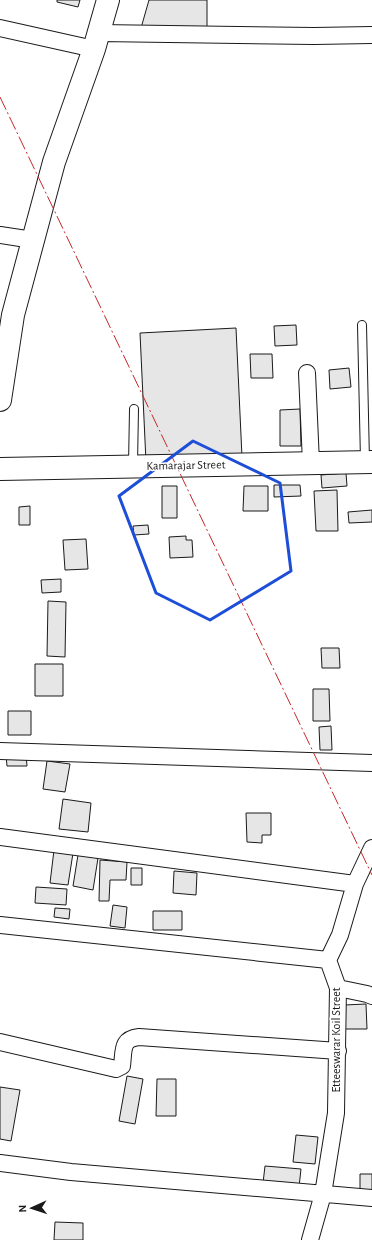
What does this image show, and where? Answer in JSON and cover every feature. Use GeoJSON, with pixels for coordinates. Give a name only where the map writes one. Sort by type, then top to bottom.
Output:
{"type":"FeatureCollection","features":[{"type":"Feature","properties":{"kind":"street"},"geometry":{"type":"LineString","coordinates":[[0,400],[13,315],[54,162],[96,41],[108,0]]}},
{"type":"Feature","properties":{"kind":"street"},"geometry":{"type":"LineString","coordinates":[[0,28],[96,41],[372,35]]}},
{"type":"Feature","properties":{"kind":"street"},"geometry":{"type":"LineString","coordinates":[[0,235],[33,240]]}},
{"type":"Feature","properties":{"kind":"street"},"geometry":{"type":"LineString","coordinates":[[307,373],[311,463]]}},
{"type":"Feature","properties":{"kind":"street","name":"Kamarajar Street"},"geometry":{"type":"LineString","coordinates":[[0,469],[368,462]]}},
{"type":"Feature","properties":{"kind":"street"},"geometry":{"type":"LineString","coordinates":[[0,751],[372,763]]}},
{"type":"Feature","properties":{"kind":"street"},"geometry":{"type":"LineString","coordinates":[[0,837],[362,877]]}},
{"type":"Feature","properties":{"kind":"street"},"geometry":{"type":"LineString","coordinates":[[0,925],[328,960],[340,935],[372,848]]}},
{"type":"Feature","properties":{"kind":"street","name":"Etteeswarar Koil Street"},"geometry":{"type":"LineString","coordinates":[[310,1240],[323,1194],[336,1113],[338,988],[328,960]]}},
{"type":"Feature","properties":{"kind":"street"},"geometry":{"type":"LineString","coordinates":[[338,988],[372,996]]}},
{"type":"Feature","properties":{"kind":"street"},"geometry":{"type":"LineString","coordinates":[[0,1042],[116,1069],[122,1066],[125,1043],[130,1038],[139,1037],[338,1051]]}},
{"type":"Feature","properties":{"kind":"street"},"geometry":{"type":"LineString","coordinates":[[0,1163],[71,1172],[372,1198]]}},
{"type":"Feature","properties":{"kind":"lane"},"geometry":{"type":"LineString","coordinates":[[362,325],[368,462]]}},
{"type":"Feature","properties":{"kind":"lane"},"geometry":{"type":"LineString","coordinates":[[133,466],[134,408]]}},
{"type":"Feature","properties":{"kind":"highlighted area"},"geometry":{"type":"Polygon","coordinates":[[[193,441],[280,483],[291,571],[210,620],[156,593],[119,496],[193,441]]]}},
{"type":"Feature","properties":{"kind":"building"},"geometry":{"type":"Polygon","coordinates":[[[57,0],[80,0],[78,7],[57,2],[57,0]]]}},
{"type":"Feature","properties":{"kind":"building"},"geometry":{"type":"Polygon","coordinates":[[[149,0],[207,0],[207,27],[141,28],[149,0]]]}},
{"type":"Feature","properties":{"kind":"building"},"geometry":{"type":"Polygon","coordinates":[[[296,325],[297,345],[275,346],[274,326],[296,325]]]}},
{"type":"Feature","properties":{"kind":"building"},"geometry":{"type":"Polygon","coordinates":[[[236,328],[242,457],[146,462],[140,333],[236,328]]]}},
{"type":"Feature","properties":{"kind":"building"},"geometry":{"type":"Polygon","coordinates":[[[250,354],[272,354],[273,378],[251,378],[250,354]]]}},
{"type":"Feature","properties":{"kind":"building"},"geometry":{"type":"Polygon","coordinates":[[[349,368],[351,387],[330,389],[329,370],[349,368]]]}},
{"type":"Feature","properties":{"kind":"building"},"geometry":{"type":"Polygon","coordinates":[[[300,409],[301,446],[280,446],[280,410],[300,409]]]}},
{"type":"Feature","properties":{"kind":"building"},"geometry":{"type":"Polygon","coordinates":[[[346,473],[347,486],[322,488],[321,475],[346,473]]]}},
{"type":"Feature","properties":{"kind":"building"},"geometry":{"type":"Polygon","coordinates":[[[274,485],[300,485],[301,496],[274,497],[274,485]]]}},
{"type":"Feature","properties":{"kind":"building"},"geometry":{"type":"Polygon","coordinates":[[[162,486],[177,486],[177,518],[162,518],[162,486]]]}},
{"type":"Feature","properties":{"kind":"building"},"geometry":{"type":"Polygon","coordinates":[[[244,486],[268,486],[268,511],[243,511],[244,486]]]}},
{"type":"Feature","properties":{"kind":"building"},"geometry":{"type":"Polygon","coordinates":[[[337,490],[338,531],[316,531],[314,491],[337,490]]]}},
{"type":"Feature","properties":{"kind":"building"},"geometry":{"type":"Polygon","coordinates":[[[30,506],[30,525],[19,525],[19,507],[30,506]]]}},
{"type":"Feature","properties":{"kind":"building"},"geometry":{"type":"Polygon","coordinates":[[[372,510],[372,522],[349,523],[348,512],[372,510]]]}},
{"type":"Feature","properties":{"kind":"building"},"geometry":{"type":"Polygon","coordinates":[[[148,525],[149,534],[134,535],[133,526],[148,525]]]}},
{"type":"Feature","properties":{"kind":"building"},"geometry":{"type":"Polygon","coordinates":[[[186,536],[186,540],[192,540],[193,557],[170,558],[169,537],[186,536]]]}},
{"type":"Feature","properties":{"kind":"building"},"geometry":{"type":"Polygon","coordinates":[[[86,539],[88,569],[65,570],[63,540],[86,539]]]}},
{"type":"Feature","properties":{"kind":"building"},"geometry":{"type":"Polygon","coordinates":[[[61,579],[61,592],[42,593],[41,580],[61,579]]]}},
{"type":"Feature","properties":{"kind":"building"},"geometry":{"type":"Polygon","coordinates":[[[48,601],[66,602],[65,657],[47,656],[48,601]]]}},
{"type":"Feature","properties":{"kind":"building"},"geometry":{"type":"Polygon","coordinates":[[[321,648],[339,648],[340,668],[322,668],[321,648]]]}},
{"type":"Feature","properties":{"kind":"building"},"geometry":{"type":"Polygon","coordinates":[[[35,664],[63,664],[63,696],[35,696],[35,664]]]}},
{"type":"Feature","properties":{"kind":"building"},"geometry":{"type":"Polygon","coordinates":[[[313,689],[329,689],[330,721],[313,721],[313,689]]]}},
{"type":"Feature","properties":{"kind":"building"},"geometry":{"type":"Polygon","coordinates":[[[8,711],[31,711],[31,735],[8,735],[8,711]]]}},
{"type":"Feature","properties":{"kind":"building"},"geometry":{"type":"Polygon","coordinates":[[[331,726],[332,750],[320,750],[319,727],[331,726]]]}},
{"type":"Feature","properties":{"kind":"building"},"geometry":{"type":"Polygon","coordinates":[[[26,754],[27,766],[7,766],[6,755],[26,754]]]}},
{"type":"Feature","properties":{"kind":"building"},"geometry":{"type":"Polygon","coordinates":[[[47,761],[70,764],[65,792],[43,789],[47,761]]]}},
{"type":"Feature","properties":{"kind":"building"},"geometry":{"type":"Polygon","coordinates":[[[63,799],[91,803],[88,832],[59,829],[63,799]]]}},
{"type":"Feature","properties":{"kind":"building"},"geometry":{"type":"Polygon","coordinates":[[[246,813],[271,813],[271,835],[262,835],[262,843],[247,842],[246,813]]]}},
{"type":"Feature","properties":{"kind":"building"},"geometry":{"type":"Polygon","coordinates":[[[54,850],[73,853],[68,885],[50,883],[54,850]]]}},
{"type":"Feature","properties":{"kind":"building"},"geometry":{"type":"Polygon","coordinates":[[[78,855],[98,858],[93,890],[73,886],[78,855]]]}},
{"type":"Feature","properties":{"kind":"building"},"geometry":{"type":"Polygon","coordinates":[[[100,860],[127,862],[126,880],[110,880],[109,901],[99,901],[100,860]]]}},
{"type":"Feature","properties":{"kind":"building"},"geometry":{"type":"Polygon","coordinates":[[[131,868],[142,868],[142,885],[131,885],[131,868]]]}},
{"type":"Feature","properties":{"kind":"building"},"geometry":{"type":"Polygon","coordinates":[[[174,871],[197,873],[196,895],[173,893],[174,871]]]}},
{"type":"Feature","properties":{"kind":"building"},"geometry":{"type":"Polygon","coordinates":[[[36,887],[67,889],[66,905],[35,903],[36,887]]]}},
{"type":"Feature","properties":{"kind":"building"},"geometry":{"type":"Polygon","coordinates":[[[113,905],[127,907],[125,928],[110,926],[113,905]]]}},
{"type":"Feature","properties":{"kind":"building"},"geometry":{"type":"Polygon","coordinates":[[[55,908],[70,909],[69,919],[54,917],[55,908]]]}},
{"type":"Feature","properties":{"kind":"building"},"geometry":{"type":"Polygon","coordinates":[[[153,911],[182,911],[182,930],[153,930],[153,911]]]}},
{"type":"Feature","properties":{"kind":"building"},"geometry":{"type":"Polygon","coordinates":[[[366,1004],[367,1029],[345,1029],[344,1005],[366,1004]]]}},
{"type":"Feature","properties":{"kind":"building"},"geometry":{"type":"Polygon","coordinates":[[[127,1076],[143,1079],[135,1124],[119,1121],[127,1076]]]}},
{"type":"Feature","properties":{"kind":"building"},"geometry":{"type":"Polygon","coordinates":[[[157,1079],[176,1079],[176,1116],[156,1116],[157,1079]]]}},
{"type":"Feature","properties":{"kind":"building"},"geometry":{"type":"Polygon","coordinates":[[[0,1087],[20,1090],[11,1141],[0,1139],[0,1087]]]}},
{"type":"Feature","properties":{"kind":"building"},"geometry":{"type":"Polygon","coordinates":[[[296,1135],[318,1137],[315,1164],[293,1162],[296,1135]]]}},
{"type":"Feature","properties":{"kind":"building"},"geometry":{"type":"Polygon","coordinates":[[[265,1166],[301,1169],[299,1187],[263,1183],[265,1166]]]}},
{"type":"Feature","properties":{"kind":"building"},"geometry":{"type":"Polygon","coordinates":[[[360,1174],[372,1174],[372,1192],[360,1192],[360,1174]]]}},
{"type":"Feature","properties":{"kind":"building"},"geometry":{"type":"Polygon","coordinates":[[[55,1222],[83,1223],[83,1240],[54,1240],[55,1222]]]}},
{"type":"Feature","properties":{"kind":"power"},"geometry":{"type":"LineString","coordinates":[[0,97],[372,875]]}}]}
